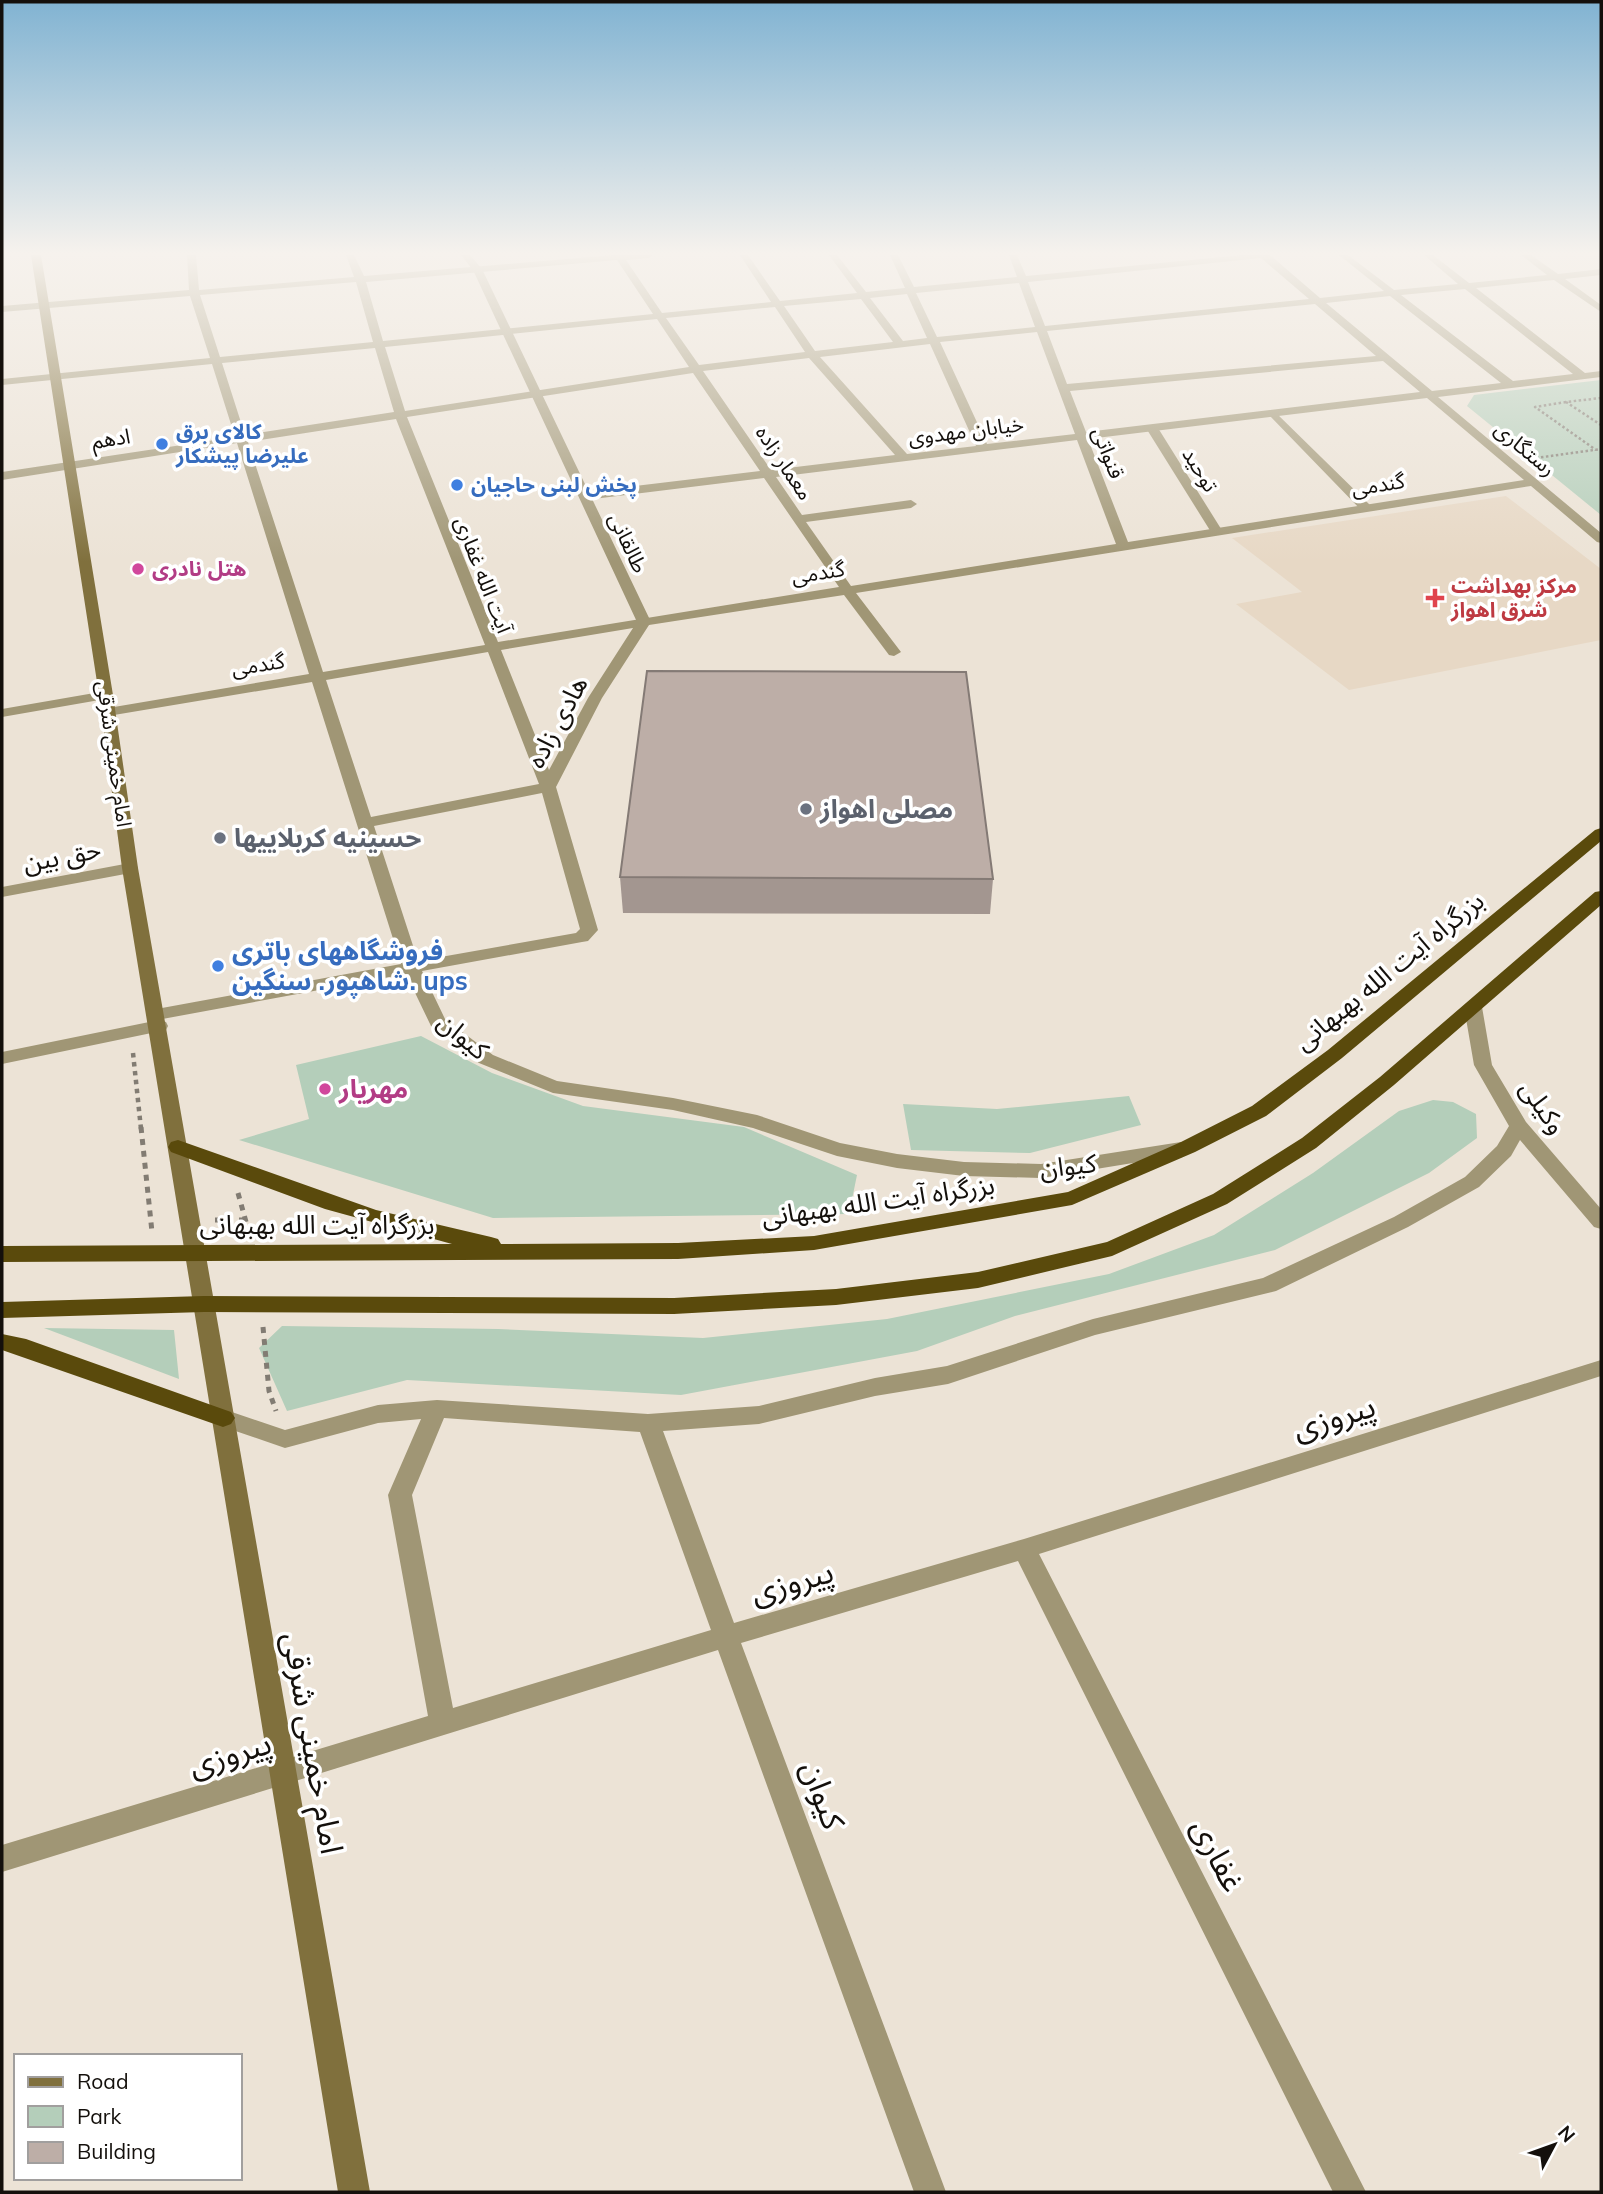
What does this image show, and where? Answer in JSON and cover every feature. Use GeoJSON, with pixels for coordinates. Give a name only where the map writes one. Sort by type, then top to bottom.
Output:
{"type":"FeatureCollection","features":[{"type":"Feature","properties":{"kind":"highway","name":"بزرگراه آیت الله بهبهانی"},"geometry":{"type":"LineString","coordinates":[[2,1254],[678,1251],[814,1243],[1072,1198],[1188,1147],[1259,1111],[1335,1054],[1601,833]]}},
{"type":"Feature","properties":{"kind":"highway"},"geometry":{"type":"LineString","coordinates":[[2,1310],[204,1304],[674,1306],[836,1297],[978,1280],[1112,1248],[1220,1199],[1309,1143],[1387,1081],[1601,896]]}},
{"type":"Feature","properties":{"kind":"highway"},"geometry":{"type":"LineString","coordinates":[[178,1147],[362,1213],[456,1238],[554,1253]]}},
{"type":"Feature","properties":{"kind":"highway"},"geometry":{"type":"LineString","coordinates":[[2,1342],[223,1418]]}},
{"type":"Feature","properties":{"kind":"main road","name":"امام خمینی شرقی"},"geometry":{"type":"LineString","coordinates":[[52,357],[106,695],[130,868],[158,1020],[354,2192]]}},
{"type":"Feature","properties":{"kind":"street"},"geometry":{"type":"LineString","coordinates":[[2,382],[242,357]]}},
{"type":"Feature","properties":{"kind":"street","name":"آیت الله غفاری"},"geometry":{"type":"LineString","coordinates":[[383,357],[400,414],[548,787]]}},
{"type":"Feature","properties":{"kind":"street","name":"طالقانی"},"geometry":{"type":"LineString","coordinates":[[519,357],[644,622]]}},
{"type":"Feature","properties":{"kind":"street","name":"معمار زاده"},"geometry":{"type":"LineString","coordinates":[[688,357],[847,590],[894,652]]}},
{"type":"Feature","properties":{"kind":"street","name":"ادهم"},"geometry":{"type":"LineString","coordinates":[[2,476],[536,393],[792,357]]}},
{"type":"Feature","properties":{"kind":"street"},"geometry":{"type":"LineString","coordinates":[[814,357],[904,458]]}},
{"type":"Feature","properties":{"kind":"street"},"geometry":{"type":"LineString","coordinates":[[941,357],[983,448]]}},
{"type":"Feature","properties":{"kind":"street","name":"قنواتی"},"geometry":{"type":"LineString","coordinates":[[1051,357],[1122,547]]}},
{"type":"Feature","properties":{"kind":"street"},"geometry":{"type":"LineString","coordinates":[[1476,357],[1511,384]]}},
{"type":"Feature","properties":{"kind":"street"},"geometry":{"type":"LineString","coordinates":[[1558,357],[1582,376]]}},
{"type":"Feature","properties":{"kind":"street"},"geometry":{"type":"LineString","coordinates":[[1062,388],[1385,358]]}},
{"type":"Feature","properties":{"kind":"street","name":"رستگاری"},"geometry":{"type":"LineString","coordinates":[[1385,358],[1601,539]]}},
{"type":"Feature","properties":{"kind":"street","name":"کیوان"},"geometry":{"type":"LineString","coordinates":[[215,360],[411,967],[437,1022],[486,1059],[553,1087],[673,1104],[757,1122],[837,1149],[897,1161],[964,1169],[1041,1171],[1188,1147]]}},
{"type":"Feature","properties":{"kind":"street","name":"خیابان مهدوی"},"geometry":{"type":"LineString","coordinates":[[585,496],[1601,374]]}},
{"type":"Feature","properties":{"kind":"street"},"geometry":{"type":"LineString","coordinates":[[1273,413],[1366,508]]}},
{"type":"Feature","properties":{"kind":"street","name":"توحید"},"geometry":{"type":"LineString","coordinates":[[1152,428],[1217,532]]}},
{"type":"Feature","properties":{"kind":"street","name":"گندمی"},"geometry":{"type":"LineString","coordinates":[[108,712],[644,622],[1535,482]]}},
{"type":"Feature","properties":{"kind":"street"},"geometry":{"type":"LineString","coordinates":[[798,519],[911,504]]}},
{"type":"Feature","properties":{"kind":"street","name":"هادی زاده"},"geometry":{"type":"LineString","coordinates":[[411,967],[582,937],[589,930],[548,787],[595,698],[644,622]]}},
{"type":"Feature","properties":{"kind":"street"},"geometry":{"type":"LineString","coordinates":[[2,713],[106,695]]}},
{"type":"Feature","properties":{"kind":"street"},"geometry":{"type":"LineString","coordinates":[[364,824],[548,787]]}},
{"type":"Feature","properties":{"kind":"street","name":"حق بین"},"geometry":{"type":"LineString","coordinates":[[2,892],[130,868]]}},
{"type":"Feature","properties":{"kind":"street"},"geometry":{"type":"LineString","coordinates":[[2,1058],[132,1031],[158,1020],[411,967]]}},
{"type":"Feature","properties":{"kind":"street","name":"وکیلی"},"geometry":{"type":"LineString","coordinates":[[1473,1007],[1483,1065],[1519,1126],[1601,1222]]}},
{"type":"Feature","properties":{"kind":"street"},"geometry":{"type":"LineString","coordinates":[[223,1418],[285,1439],[378,1414],[437,1409],[649,1423],[759,1415],[875,1387],[948,1375],[1093,1328],[1268,1285],[1401,1222],[1472,1182],[1504,1151],[1519,1126]]}},
{"type":"Feature","properties":{"kind":"street","name":"پیروزی"},"geometry":{"type":"LineString","coordinates":[[2,1858],[727,1636],[1024,1549],[1601,1368]]}},
{"type":"Feature","properties":{"kind":"street"},"geometry":{"type":"LineString","coordinates":[[437,1409],[400,1495],[443,1723]]}},
{"type":"Feature","properties":{"kind":"street","name":"کیوان"},"geometry":{"type":"LineString","coordinates":[[649,1423],[930,2192]]}},
{"type":"Feature","properties":{"kind":"street","name":"غفاری"},"geometry":{"type":"LineString","coordinates":[[1024,1549],[1350,2192]]}},
{"type":"Feature","properties":{"kind":"path"},"geometry":{"type":"LineString","coordinates":[[1596,450],[1535,407],[1601,398]]}},
{"type":"Feature","properties":{"kind":"path"},"geometry":{"type":"LineString","coordinates":[[1566,402],[1601,425]]}},
{"type":"Feature","properties":{"kind":"path"},"geometry":{"type":"LineString","coordinates":[[1510,462],[1601,449]]}},
{"type":"Feature","properties":{"kind":"path"},"geometry":{"type":"LineString","coordinates":[[132,1031],[136,1100],[152,1220],[150,1253]]}},
{"type":"Feature","properties":{"kind":"shaded area","name":"مرکز بهداشت شرق اهواز"},"geometry":{"type":"Polygon","coordinates":[[[1506,496],[1601,569],[1601,640],[1349,690],[1236,604],[1302,592],[1232,538],[1506,496]]]}},
{"type":"Feature","properties":{"kind":"green space"},"geometry":{"type":"Polygon","coordinates":[[[1601,380],[1601,515],[1467,406],[1474,395],[1601,380]]]}},
{"type":"Feature","properties":{"kind":"green space"},"geometry":{"type":"Polygon","coordinates":[[[421,1036],[492,1073],[583,1106],[744,1127],[857,1175],[849,1214],[493,1218],[239,1140],[309,1119],[296,1065],[421,1036]]]}},
{"type":"Feature","properties":{"kind":"green space"},"geometry":{"type":"Polygon","coordinates":[[[1129,1096],[1141,1125],[1030,1153],[911,1150],[903,1104],[997,1109],[1129,1096]]]}},
{"type":"Feature","properties":{"kind":"green space"},"geometry":{"type":"Polygon","coordinates":[[[1433,1100],[1453,1102],[1476,1114],[1477,1138],[1429,1173],[1275,1250],[1015,1316],[917,1351],[681,1395],[407,1380],[287,1411],[259,1348],[282,1326],[498,1329],[703,1338],[887,1319],[1109,1274],[1214,1235],[1313,1173],[1399,1111],[1433,1100]]]}},
{"type":"Feature","properties":{"kind":"green space"},"geometry":{"type":"Polygon","coordinates":[[[44,1328],[174,1330],[179,1379],[44,1328]]]}},
{"type":"Feature","properties":{"kind":"building","name":"مصلی اهواز"},"geometry":{"type":"Polygon","coordinates":[[[647,671],[966,672],[993,879],[620,877],[647,671]]]}},
{"type":"Feature","properties":{"kind":"place","name":"کالای برق علیرضا پیشکار"},"geometry":{"type":"Point","coordinates":[162,444]}},
{"type":"Feature","properties":{"kind":"place","name":"پخش لبنی حاجیان"},"geometry":{"type":"Point","coordinates":[457,485]}},
{"type":"Feature","properties":{"kind":"place","name":"هتل نادری"},"geometry":{"type":"Point","coordinates":[138,569]}},
{"type":"Feature","properties":{"kind":"place","name":"مرکز بهداشت شرق اهواز"},"geometry":{"type":"Point","coordinates":[1435,598]}},
{"type":"Feature","properties":{"kind":"place","name":"مصلی اهواز"},"geometry":{"type":"Point","coordinates":[806,809]}},
{"type":"Feature","properties":{"kind":"place","name":"حسینیه کربلاییها"},"geometry":{"type":"Point","coordinates":[220,838]}},
{"type":"Feature","properties":{"kind":"place","name":"فروشگاههای باتری شاهپور. سنگین. ups"},"geometry":{"type":"Point","coordinates":[218,966]}},
{"type":"Feature","properties":{"kind":"place","name":"مهریار"},"geometry":{"type":"Point","coordinates":[325,1089]}}]}
